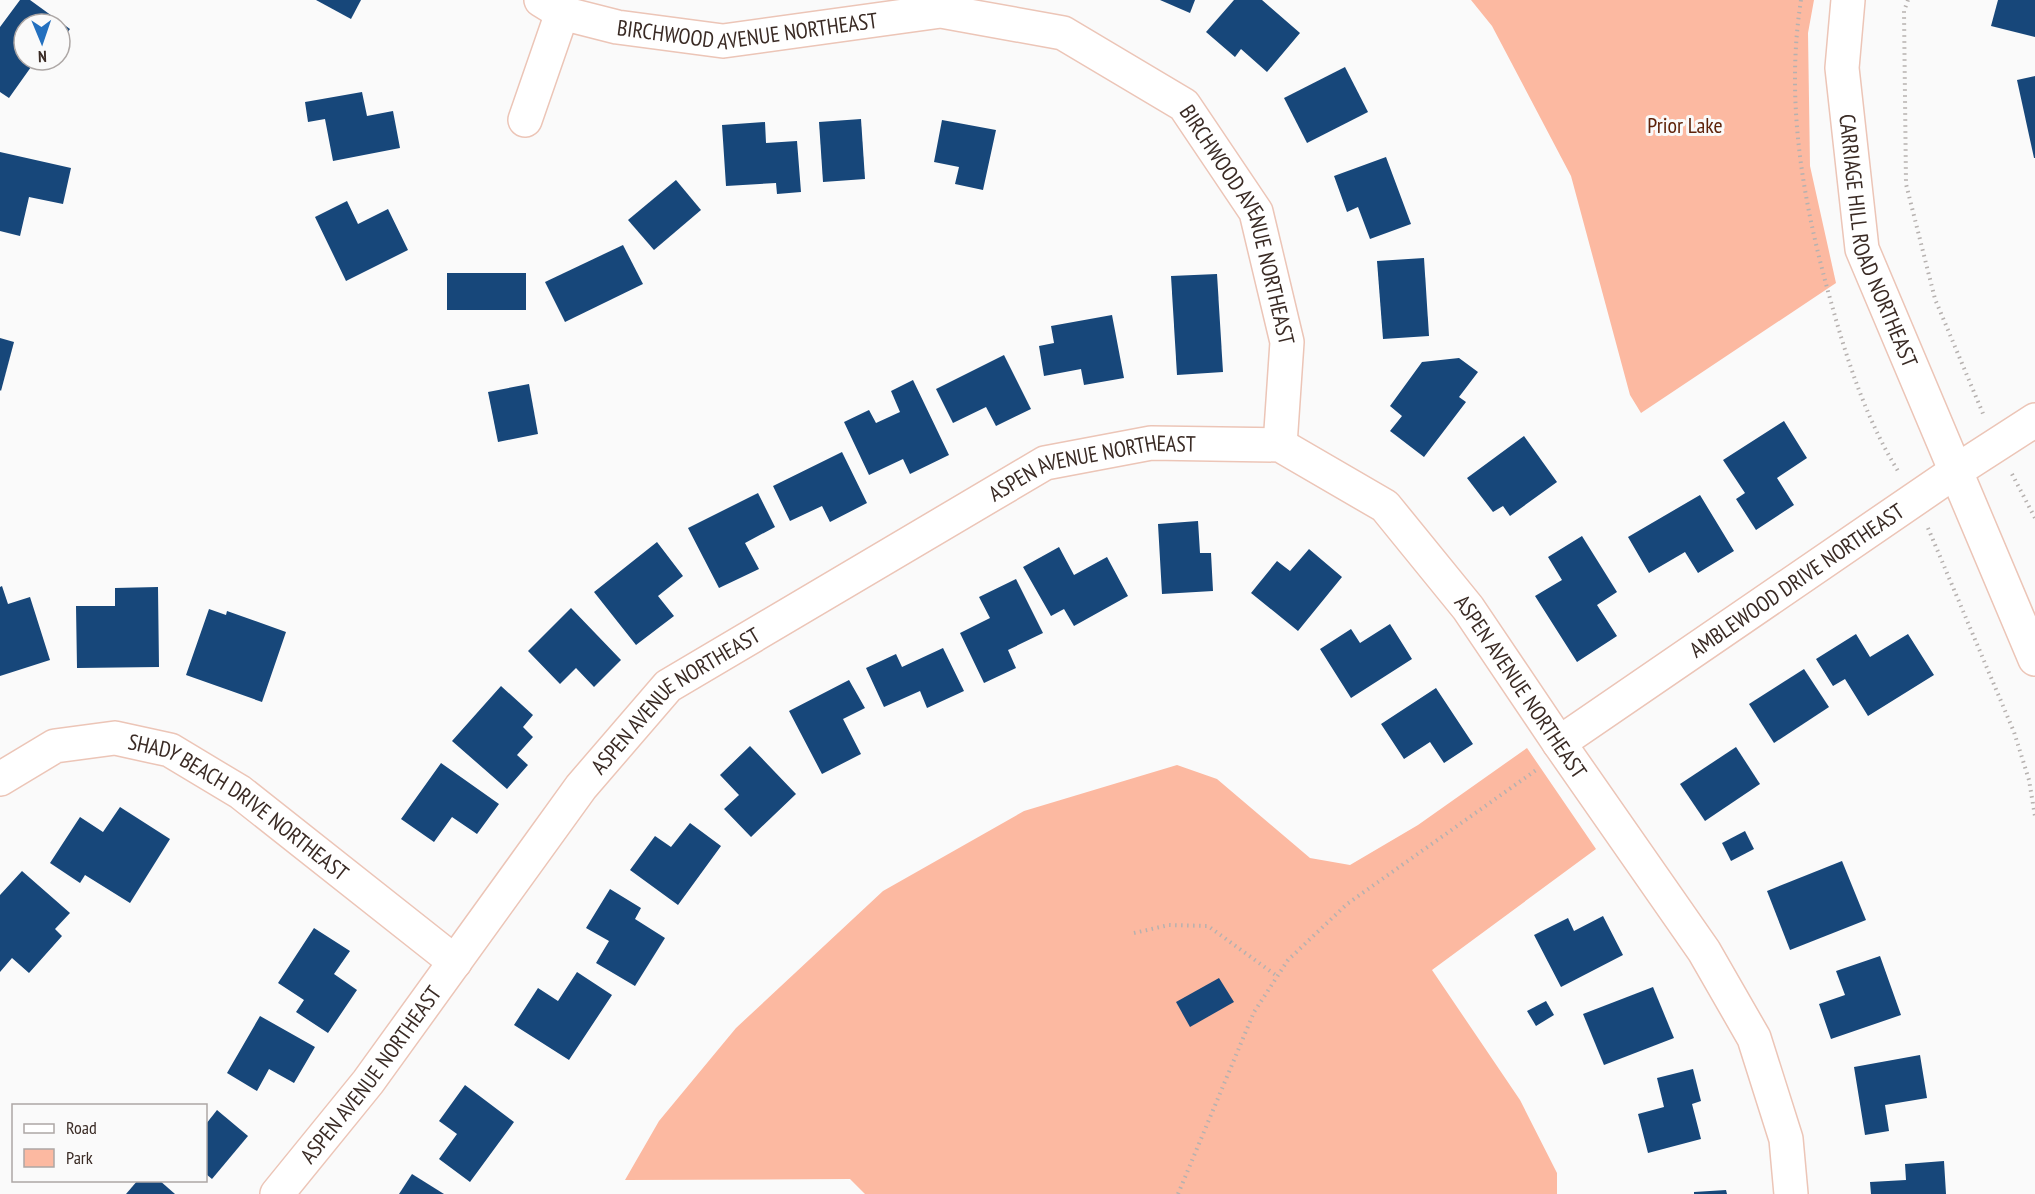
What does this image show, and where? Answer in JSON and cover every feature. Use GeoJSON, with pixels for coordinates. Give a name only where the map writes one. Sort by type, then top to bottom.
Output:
{"type":"FeatureCollection","features":[{"type":"Feature","properties":{"kind":"street","name":"CARRIAGE HILL ROAD NORTHEAST"},"geometry":{"type":"LineString","coordinates":[[1848,0],[1842,68],[1862,249],[2035,659]]}},
{"type":"Feature","properties":{"kind":"street"},"geometry":{"type":"LineString","coordinates":[[525,120],[552,7]]}},
{"type":"Feature","properties":{"kind":"street","name":"BIRCHWOOD AVENUE NORTHEAST"},"geometry":{"type":"LineString","coordinates":[[552,7],[617,27],[723,41],[941,11],[1063,33],[1184,105],[1256,212],[1287,342],[1280,445]]}},
{"type":"Feature","properties":{"kind":"street","name":"AMBLEWOOD DRIVE NORTHEAST"},"geometry":{"type":"LineString","coordinates":[[1561,747],[1915,499],[2035,420]]}},
{"type":"Feature","properties":{"kind":"street","name":"ASPEN AVENUE NORTHEAST"},"geometry":{"type":"LineString","coordinates":[[277,1194],[368,1082],[581,787],[668,686],[1044,463],[1151,442],[1280,445],[1385,506],[1468,608],[1561,747],[1704,951],[1754,1038],[1785,1139],[1791,1194]]}},
{"type":"Feature","properties":{"kind":"street","name":"SHADY BEACH DRIVE NORTHEAST"},"geometry":{"type":"LineString","coordinates":[[0,780],[55,746],[116,738],[170,750],[240,792],[455,962]]}},
{"type":"Feature","properties":{"kind":"path"},"geometry":{"type":"LineString","coordinates":[[1801,0],[1796,53],[1796,130],[1813,239],[1846,358],[1887,453],[1915,499],[2014,732],[2029,780],[2035,816]]}},
{"type":"Feature","properties":{"kind":"path"},"geometry":{"type":"LineString","coordinates":[[1908,0],[1904,11],[1906,184],[1935,299],[1997,445],[2035,518]]}},
{"type":"Feature","properties":{"kind":"path"},"geometry":{"type":"LineString","coordinates":[[1178,1194],[1254,1012],[1288,960],[1347,904],[1561,747]]}},
{"type":"Feature","properties":{"kind":"path"},"geometry":{"type":"LineString","coordinates":[[1134,933],[1169,925],[1208,926],[1277,976]]}},
{"type":"Feature","properties":{"kind":"green space","name":"Prior Lake"},"geometry":{"type":"Polygon","coordinates":[[[1471,0],[1814,0],[1808,33],[1810,166],[1836,283],[1641,413],[1630,395],[1571,176],[1492,26],[1471,0]]]}},
{"type":"Feature","properties":{"kind":"green space"},"geometry":{"type":"Polygon","coordinates":[[[1527,748],[1596,849],[1432,970],[1520,1100],[1557,1173],[1557,1194],[865,1194],[850,1179],[625,1180],[659,1121],[736,1028],[883,891],[1024,811],[1177,765],[1217,779],[1310,858],[1350,865],[1418,825],[1527,748]]]}},
{"type":"Feature","properties":{"kind":"building"},"geometry":{"type":"Polygon","coordinates":[[[20,0],[30,0],[47,12],[12,12],[12,72],[27,72],[9,98],[0,92],[0,27],[20,0]]]}},
{"type":"Feature","properties":{"kind":"building"},"geometry":{"type":"Polygon","coordinates":[[[316,0],[361,0],[351,19],[316,0]]]}},
{"type":"Feature","properties":{"kind":"building"},"geometry":{"type":"Polygon","coordinates":[[[1160,0],[1195,0],[1190,13],[1160,0]]]}},
{"type":"Feature","properties":{"kind":"building"},"geometry":{"type":"Polygon","coordinates":[[[1234,0],[1262,0],[1300,33],[1267,72],[1241,49],[1235,57],[1206,32],[1234,0]]]}},
{"type":"Feature","properties":{"kind":"building"},"geometry":{"type":"Polygon","coordinates":[[[1998,0],[2035,0],[2035,37],[1991,26],[1998,0]]]}},
{"type":"Feature","properties":{"kind":"building"},"geometry":{"type":"Polygon","coordinates":[[[1345,67],[1368,112],[1307,143],[1284,98],[1345,67]]]}},
{"type":"Feature","properties":{"kind":"building"},"geometry":{"type":"Polygon","coordinates":[[[2035,76],[2035,158],[2034,158],[2017,80],[2035,76]]]}},
{"type":"Feature","properties":{"kind":"building"},"geometry":{"type":"Polygon","coordinates":[[[362,92],[367,116],[393,111],[400,148],[333,161],[325,119],[308,122],[305,102],[362,92]]]}},
{"type":"Feature","properties":{"kind":"building"},"geometry":{"type":"Polygon","coordinates":[[[861,119],[865,179],[823,182],[819,122],[861,119]]]}},
{"type":"Feature","properties":{"kind":"building"},"geometry":{"type":"Polygon","coordinates":[[[942,120],[996,130],[983,190],[955,184],[959,167],[934,162],[942,120]]]}},
{"type":"Feature","properties":{"kind":"building"},"geometry":{"type":"Polygon","coordinates":[[[765,122],[766,143],[797,141],[801,192],[777,194],[776,183],[726,186],[722,125],[765,122]]]}},
{"type":"Feature","properties":{"kind":"building"},"geometry":{"type":"Polygon","coordinates":[[[0,152],[71,168],[63,204],[29,197],[20,236],[0,231],[0,152]]]}},
{"type":"Feature","properties":{"kind":"building"},"geometry":{"type":"Polygon","coordinates":[[[1386,157],[1411,224],[1370,239],[1358,207],[1347,212],[1334,176],[1386,157]]]}},
{"type":"Feature","properties":{"kind":"building"},"geometry":{"type":"Polygon","coordinates":[[[676,180],[701,210],[654,250],[628,220],[676,180]]]}},
{"type":"Feature","properties":{"kind":"building"},"geometry":{"type":"Polygon","coordinates":[[[347,201],[358,224],[388,209],[408,250],[346,281],[315,217],[347,201]]]}},
{"type":"Feature","properties":{"kind":"building"},"geometry":{"type":"Polygon","coordinates":[[[623,245],[643,284],[565,322],[545,282],[623,245]]]}},
{"type":"Feature","properties":{"kind":"building"},"geometry":{"type":"Polygon","coordinates":[[[1424,258],[1429,336],[1383,339],[1377,261],[1424,258]]]}},
{"type":"Feature","properties":{"kind":"building"},"geometry":{"type":"Polygon","coordinates":[[[447,273],[526,273],[526,310],[447,310],[447,273]]]}},
{"type":"Feature","properties":{"kind":"building"},"geometry":{"type":"Polygon","coordinates":[[[1217,274],[1223,372],[1177,375],[1171,276],[1217,274]]]}},
{"type":"Feature","properties":{"kind":"building"},"geometry":{"type":"Polygon","coordinates":[[[1112,315],[1124,378],[1084,385],[1081,369],[1044,376],[1039,346],[1054,343],[1051,326],[1112,315]]]}},
{"type":"Feature","properties":{"kind":"building"},"geometry":{"type":"Polygon","coordinates":[[[0,338],[14,342],[1,391],[0,390],[0,338]]]}},
{"type":"Feature","properties":{"kind":"building"},"geometry":{"type":"Polygon","coordinates":[[[1004,355],[1031,409],[996,426],[986,407],[953,423],[936,389],[1004,355]]]}},
{"type":"Feature","properties":{"kind":"building"},"geometry":{"type":"Polygon","coordinates":[[[1459,358],[1478,372],[1459,397],[1466,402],[1424,457],[1390,431],[1402,416],[1390,406],[1422,362],[1459,358]]]}},
{"type":"Feature","properties":{"kind":"building"},"geometry":{"type":"Polygon","coordinates":[[[913,380],[949,455],[910,474],[903,459],[869,475],[844,422],[869,410],[876,423],[900,412],[891,391],[913,380]]]}},
{"type":"Feature","properties":{"kind":"building"},"geometry":{"type":"Polygon","coordinates":[[[529,384],[538,434],[498,442],[488,392],[529,384]]]}},
{"type":"Feature","properties":{"kind":"building"},"geometry":{"type":"Polygon","coordinates":[[[1784,421],[1807,458],[1777,478],[1794,505],[1756,530],[1736,499],[1745,493],[1723,460],[1784,421]]]}},
{"type":"Feature","properties":{"kind":"building"},"geometry":{"type":"Polygon","coordinates":[[[1524,436],[1557,482],[1510,516],[1503,506],[1493,512],[1467,478],[1524,436]]]}},
{"type":"Feature","properties":{"kind":"building"},"geometry":{"type":"Polygon","coordinates":[[[842,452],[867,503],[830,522],[822,506],[790,521],[773,486],[842,452]]]}},
{"type":"Feature","properties":{"kind":"building"},"geometry":{"type":"Polygon","coordinates":[[[758,493],[775,527],[745,543],[759,569],[719,588],[688,528],[758,493]]]}},
{"type":"Feature","properties":{"kind":"building"},"geometry":{"type":"Polygon","coordinates":[[[1700,495],[1734,551],[1698,573],[1685,552],[1649,573],[1628,537],[1700,495]]]}},
{"type":"Feature","properties":{"kind":"building"},"geometry":{"type":"Polygon","coordinates":[[[1198,521],[1200,553],[1211,553],[1213,591],[1162,594],[1158,524],[1198,521]]]}},
{"type":"Feature","properties":{"kind":"building"},"geometry":{"type":"Polygon","coordinates":[[[1582,536],[1617,592],[1597,605],[1617,636],[1577,662],[1535,596],[1562,580],[1548,557],[1582,536]]]}},
{"type":"Feature","properties":{"kind":"building"},"geometry":{"type":"Polygon","coordinates":[[[657,542],[683,576],[658,596],[674,616],[636,645],[594,592],[657,542]]]}},
{"type":"Feature","properties":{"kind":"building"},"geometry":{"type":"Polygon","coordinates":[[[1059,547],[1074,575],[1107,557],[1128,596],[1074,626],[1064,609],[1051,616],[1023,567],[1059,547]]]}},
{"type":"Feature","properties":{"kind":"building"},"geometry":{"type":"Polygon","coordinates":[[[1309,549],[1342,577],[1298,631],[1251,593],[1277,561],[1290,571],[1309,549]]]}},
{"type":"Feature","properties":{"kind":"building"},"geometry":{"type":"Polygon","coordinates":[[[1016,579],[1043,633],[1008,650],[1016,668],[984,683],[960,633],[990,618],[979,597],[1016,579]]]}},
{"type":"Feature","properties":{"kind":"building"},"geometry":{"type":"Polygon","coordinates":[[[2,586],[8,604],[30,597],[50,660],[0,676],[0,587],[2,586]]]}},
{"type":"Feature","properties":{"kind":"building"},"geometry":{"type":"Polygon","coordinates":[[[158,587],[159,667],[77,668],[76,606],[115,606],[115,588],[158,587]]]}},
{"type":"Feature","properties":{"kind":"building"},"geometry":{"type":"Polygon","coordinates":[[[571,608],[621,660],[594,687],[576,668],[560,684],[528,651],[571,608]]]}},
{"type":"Feature","properties":{"kind":"building"},"geometry":{"type":"Polygon","coordinates":[[[209,609],[226,615],[227,611],[286,632],[262,702],[186,675],[209,609]]]}},
{"type":"Feature","properties":{"kind":"building"},"geometry":{"type":"Polygon","coordinates":[[[1390,624],[1412,659],[1351,698],[1320,649],[1351,629],[1360,643],[1390,624]]]}},
{"type":"Feature","properties":{"kind":"building"},"geometry":{"type":"Polygon","coordinates":[[[1856,634],[1870,657],[1908,634],[1934,675],[1868,716],[1845,679],[1833,686],[1816,659],[1856,634]]]}},
{"type":"Feature","properties":{"kind":"building"},"geometry":{"type":"Polygon","coordinates":[[[943,648],[964,691],[927,708],[920,691],[884,707],[866,668],[896,654],[902,667],[943,648]]]}},
{"type":"Feature","properties":{"kind":"building"},"geometry":{"type":"Polygon","coordinates":[[[1804,669],[1829,707],[1774,743],[1749,704],[1804,669]]]}},
{"type":"Feature","properties":{"kind":"building"},"geometry":{"type":"Polygon","coordinates":[[[849,680],[865,708],[843,719],[861,754],[822,774],[789,711],[849,680]]]}},
{"type":"Feature","properties":{"kind":"building"},"geometry":{"type":"Polygon","coordinates":[[[501,686],[533,715],[523,727],[533,737],[517,755],[528,765],[507,789],[452,741],[501,686]]]}},
{"type":"Feature","properties":{"kind":"building"},"geometry":{"type":"Polygon","coordinates":[[[1436,688],[1473,744],[1444,763],[1430,742],[1404,759],[1381,724],[1436,688]]]}},
{"type":"Feature","properties":{"kind":"building"},"geometry":{"type":"Polygon","coordinates":[[[750,746],[796,794],[751,837],[724,809],[739,795],[720,775],[750,746]]]}},
{"type":"Feature","properties":{"kind":"building"},"geometry":{"type":"Polygon","coordinates":[[[1736,747],[1760,784],[1705,821],[1680,784],[1736,747]]]}},
{"type":"Feature","properties":{"kind":"building"},"geometry":{"type":"Polygon","coordinates":[[[441,763],[499,804],[477,834],[452,817],[434,842],[401,819],[441,763]]]}},
{"type":"Feature","properties":{"kind":"building"},"geometry":{"type":"Polygon","coordinates":[[[120,807],[170,839],[130,903],[85,875],[80,883],[50,863],[80,817],[103,832],[120,807]]]}},
{"type":"Feature","properties":{"kind":"building"},"geometry":{"type":"Polygon","coordinates":[[[690,823],[721,846],[678,905],[630,870],[655,836],[671,847],[690,823]]]}},
{"type":"Feature","properties":{"kind":"building"},"geometry":{"type":"Polygon","coordinates":[[[1745,831],[1754,849],[1731,861],[1722,843],[1745,831]]]}},
{"type":"Feature","properties":{"kind":"building"},"geometry":{"type":"Polygon","coordinates":[[[1842,861],[1866,920],[1790,950],[1767,891],[1842,861]]]}},
{"type":"Feature","properties":{"kind":"building"},"geometry":{"type":"Polygon","coordinates":[[[22,871],[70,913],[55,929],[62,936],[29,973],[12,958],[0,972],[0,895],[22,871]]]}},
{"type":"Feature","properties":{"kind":"building"},"geometry":{"type":"Polygon","coordinates":[[[610,889],[641,908],[635,919],[665,938],[635,986],[596,963],[609,941],[586,928],[610,889]]]}},
{"type":"Feature","properties":{"kind":"building"},"geometry":{"type":"Polygon","coordinates":[[[1603,916],[1623,955],[1561,987],[1534,935],[1568,918],[1574,931],[1603,916]]]}},
{"type":"Feature","properties":{"kind":"building"},"geometry":{"type":"Polygon","coordinates":[[[314,928],[350,951],[334,974],[357,990],[328,1033],[296,1012],[304,1000],[278,983],[314,928]]]}},
{"type":"Feature","properties":{"kind":"building"},"geometry":{"type":"Polygon","coordinates":[[[1880,956],[1901,1015],[1831,1039],[1819,1004],[1845,995],[1836,971],[1880,956]]]}},
{"type":"Feature","properties":{"kind":"building"},"geometry":{"type":"Polygon","coordinates":[[[577,972],[612,995],[569,1060],[514,1025],[538,988],[558,1001],[577,972]]]}},
{"type":"Feature","properties":{"kind":"building"},"geometry":{"type":"Polygon","coordinates":[[[1219,978],[1234,1002],[1190,1027],[1176,1002],[1219,978]]]}},
{"type":"Feature","properties":{"kind":"building"},"geometry":{"type":"Polygon","coordinates":[[[1653,987],[1674,1038],[1604,1065],[1583,1014],[1653,987]]]}},
{"type":"Feature","properties":{"kind":"building"},"geometry":{"type":"Polygon","coordinates":[[[1546,1001],[1554,1015],[1536,1026],[1527,1011],[1546,1001]]]}},
{"type":"Feature","properties":{"kind":"building"},"geometry":{"type":"Polygon","coordinates":[[[260,1016],[315,1047],[294,1083],[269,1069],[257,1091],[227,1073],[260,1016]]]}},
{"type":"Feature","properties":{"kind":"building"},"geometry":{"type":"Polygon","coordinates":[[[1920,1055],[1927,1098],[1885,1105],[1889,1131],[1865,1135],[1854,1067],[1920,1055]]]}},
{"type":"Feature","properties":{"kind":"building"},"geometry":{"type":"Polygon","coordinates":[[[1693,1069],[1701,1101],[1692,1104],[1701,1139],[1648,1153],[1638,1114],[1664,1107],[1657,1078],[1693,1069]]]}},
{"type":"Feature","properties":{"kind":"building"},"geometry":{"type":"Polygon","coordinates":[[[465,1085],[514,1122],[470,1182],[439,1159],[457,1134],[439,1121],[465,1085]]]}},
{"type":"Feature","properties":{"kind":"building"},"geometry":{"type":"Polygon","coordinates":[[[217,1110],[248,1136],[212,1179],[207,1175],[207,1123],[217,1110]]]}},
{"type":"Feature","properties":{"kind":"building"},"geometry":{"type":"Polygon","coordinates":[[[1944,1161],[1946,1194],[1871,1194],[1870,1182],[1906,1180],[1905,1164],[1944,1161]]]}},
{"type":"Feature","properties":{"kind":"building"},"geometry":{"type":"Polygon","coordinates":[[[412,1174],[444,1194],[399,1194],[412,1174]]]}},
{"type":"Feature","properties":{"kind":"building"},"geometry":{"type":"Polygon","coordinates":[[[136,1182],[161,1182],[175,1194],[126,1194],[136,1182]]]}},
{"type":"Feature","properties":{"kind":"building"},"geometry":{"type":"Polygon","coordinates":[[[1726,1190],[1727,1194],[1694,1194],[1694,1192],[1726,1190]]]}}]}
